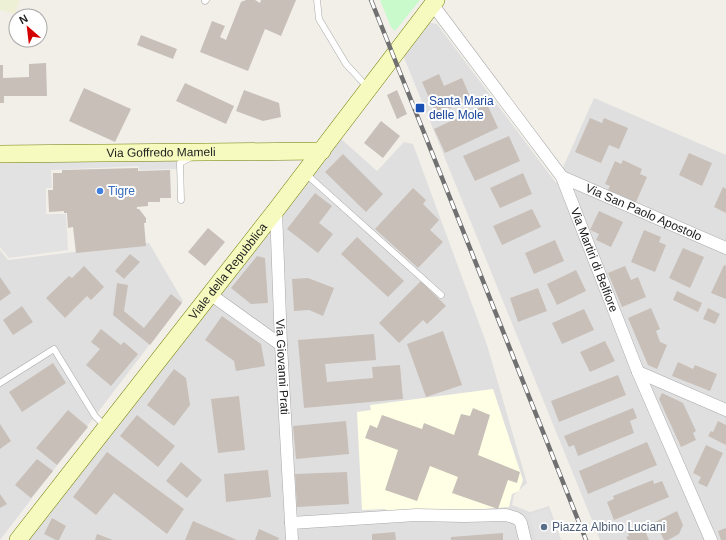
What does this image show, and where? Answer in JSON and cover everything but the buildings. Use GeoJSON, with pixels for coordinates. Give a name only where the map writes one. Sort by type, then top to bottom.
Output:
{"type":"FeatureCollection","features":[{"type":"Feature","properties":{"kind":"street","name":"Viale della Repubblica"},"geometry":{"type":"LineString","coordinates":[[18,540],[305,173],[435,2]]}},
{"type":"Feature","properties":{"kind":"street","name":"Via Martiri di Belfiore"},"geometry":{"type":"LineString","coordinates":[[435,2],[562,177],[638,372],[711,540]]}},
{"type":"Feature","properties":{"kind":"street","name":"Via Goffredo Mameli"},"geometry":{"type":"LineString","coordinates":[[0,154],[322,151]]}},
{"type":"Feature","properties":{"kind":"street","name":"Via San Paolo Apostolo"},"geometry":{"type":"LineString","coordinates":[[562,177],[726,248]]}},
{"type":"Feature","properties":{"kind":"street","name":"Via Giovanni Prati"},"geometry":{"type":"LineString","coordinates":[[276,210],[281,345],[292,540]]}},
{"type":"Feature","properties":{"kind":"street"},"geometry":{"type":"LineString","coordinates":[[210,294],[281,345]]}},
{"type":"Feature","properties":{"kind":"street"},"geometry":{"type":"LineString","coordinates":[[638,372],[726,410]]}},
{"type":"Feature","properties":{"kind":"street"},"geometry":{"type":"LineString","coordinates":[[291,523],[416,514],[464,516],[506,515],[519,520],[525,540]]}},
{"type":"Feature","properties":{"kind":"lane"},"geometry":{"type":"LineString","coordinates":[[317,0],[318,19],[346,64],[369,89]]}},
{"type":"Feature","properties":{"kind":"lane"},"geometry":{"type":"LineString","coordinates":[[182,200],[180,163],[199,152]]}},
{"type":"Feature","properties":{"kind":"lane"},"geometry":{"type":"LineString","coordinates":[[305,173],[441,295]]}},
{"type":"Feature","properties":{"kind":"lane"},"geometry":{"type":"LineString","coordinates":[[0,383],[54,349],[95,416],[106,426]]}},
{"type":"Feature","properties":{"kind":"shaded area"},"geometry":{"type":"Polygon","coordinates":[[[0,0],[20,0],[17,8],[8,8],[8,12],[0,10],[0,0]]]}},
{"type":"Feature","properties":{"kind":"shaded area"},"geometry":{"type":"Polygon","coordinates":[[[427,23],[437,24],[556,183],[594,98],[726,155],[726,540],[600,540],[403,55],[427,23]]]}},
{"type":"Feature","properties":{"kind":"shaded area"},"geometry":{"type":"Polygon","coordinates":[[[339,137],[377,171],[404,142],[413,144],[487,345],[527,483],[514,495],[512,505],[530,512],[549,506],[561,540],[27,540],[339,137]]]}},
{"type":"Feature","properties":{"kind":"shaded area"},"geometry":{"type":"Polygon","coordinates":[[[178,157],[177,169],[139,170],[139,166],[51,170],[52,188],[46,188],[46,214],[66,214],[68,250],[9,258],[0,247],[0,163],[178,157]]]}},
{"type":"Feature","properties":{"kind":"shaded area"},"geometry":{"type":"Polygon","coordinates":[[[149,243],[183,301],[0,540],[0,250],[8,260],[149,243]]]}},
{"type":"Feature","properties":{"kind":"shaded area"},"geometry":{"type":"Polygon","coordinates":[[[493,389],[523,480],[519,491],[512,494],[509,507],[470,510],[362,510],[357,412],[371,410],[370,405],[493,389]]]}},
{"type":"Feature","properties":{"kind":"shaded area","name":"Piazza Albino Luciani"},"geometry":{"type":"Polygon","coordinates":[[[548,509],[560,540],[536,540],[529,515],[548,509]]]}},
{"type":"Feature","properties":{"kind":"green space"},"geometry":{"type":"Polygon","coordinates":[[[380,0],[420,0],[395,31],[391,27],[380,0]]]}},
{"type":"Feature","properties":{"kind":"railway"},"geometry":{"type":"LineString","coordinates":[[371,0],[586,540]]}},
{"type":"Feature","properties":{"kind":"place","name":"Santa Maria delle Mole"},"geometry":{"type":"Point","coordinates":[420,108]}},
{"type":"Feature","properties":{"kind":"place","name":"Tigre"},"geometry":{"type":"Point","coordinates":[100,191]}},
{"type":"Feature","properties":{"kind":"place","name":"Piazza Albino Luciani"},"geometry":{"type":"Point","coordinates":[544,527]}}]}
